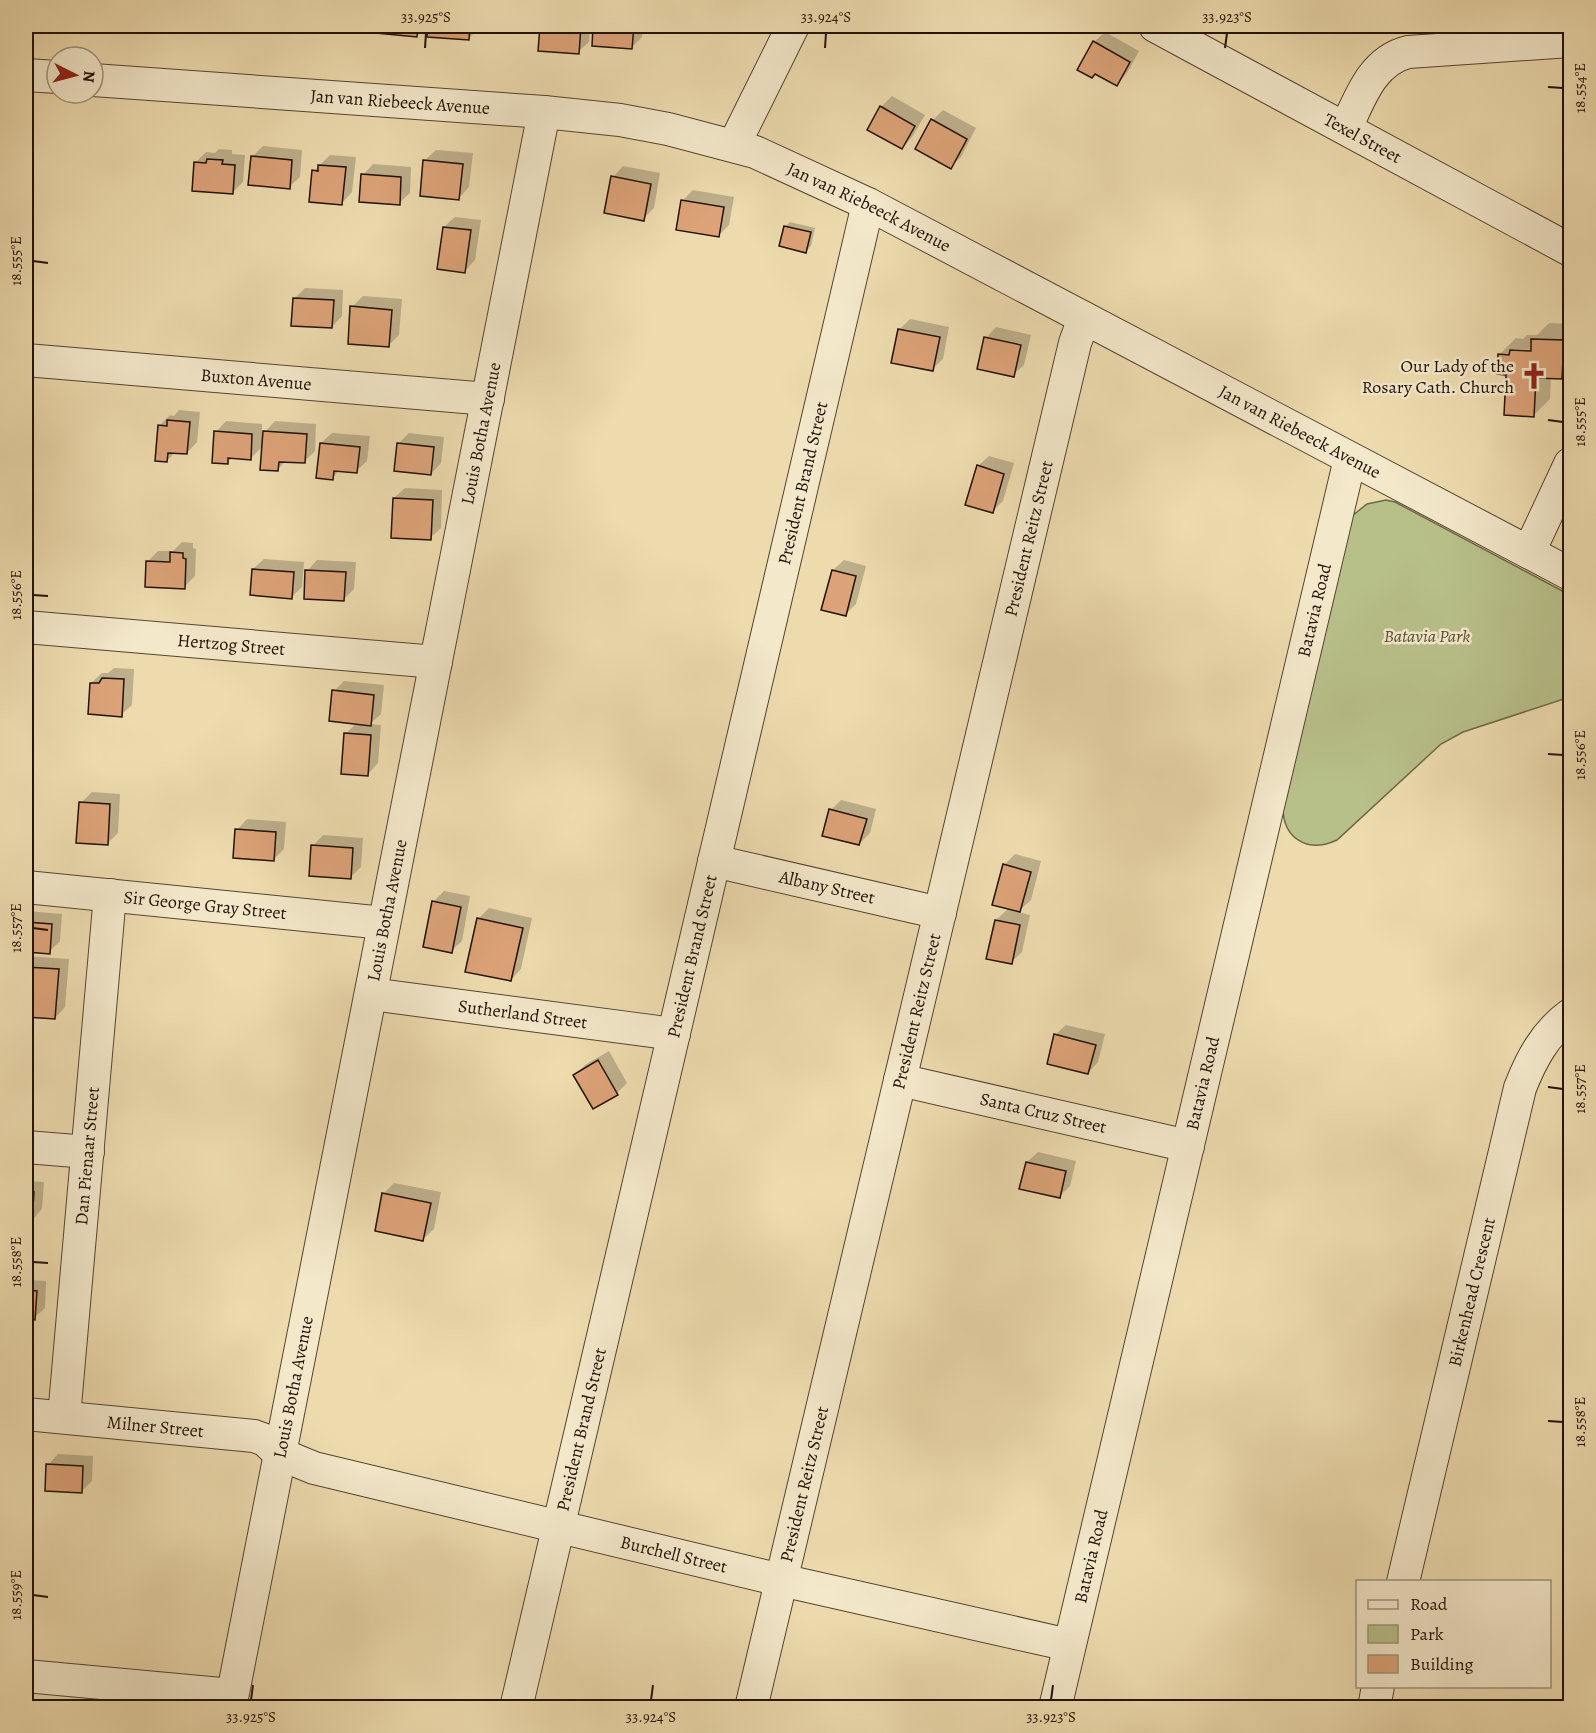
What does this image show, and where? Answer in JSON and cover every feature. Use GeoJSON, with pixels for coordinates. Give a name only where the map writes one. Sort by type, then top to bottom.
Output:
{"type":"FeatureCollection","features":[{"type":"Feature","properties":{"kind":"street"},"geometry":{"type":"LineString","coordinates":[[734,145],[793,26]]}},
{"type":"Feature","properties":{"kind":"street","name":"Texel Street"},"geometry":{"type":"LineString","coordinates":[[1155,26],[1570,250]]}},
{"type":"Feature","properties":{"kind":"street"},"geometry":{"type":"LineString","coordinates":[[1346,128],[1375,72],[1384,62],[1395,56],[1408,52],[1570,42]]}},
{"type":"Feature","properties":{"kind":"street"},"geometry":{"type":"LineString","coordinates":[[26,75],[45,76]]}},
{"type":"Feature","properties":{"kind":"street","name":"Jan van Riebeeck Avenue"},"geometry":{"type":"LineString","coordinates":[[105,81],[544,112],[620,120],[734,145],[784,164],[868,204],[1570,574]]}},
{"type":"Feature","properties":{"kind":"street","name":"Louis Botha Avenue"},"geometry":{"type":"LineString","coordinates":[[231,1701],[544,112]]}},
{"type":"Feature","properties":{"kind":"street","name":"President Brand Street"},"geometry":{"type":"LineString","coordinates":[[516,1707],[868,204]]}},
{"type":"Feature","properties":{"kind":"street","name":"President Reitz Street"},"geometry":{"type":"LineString","coordinates":[[752,1707],[1075,343],[1084,318]]}},
{"type":"Feature","properties":{"kind":"street","name":"Buxton Avenue"},"geometry":{"type":"LineString","coordinates":[[26,360],[488,399]]}},
{"type":"Feature","properties":{"kind":"street","name":"Batavia Road"},"geometry":{"type":"LineString","coordinates":[[1055,1707],[1350,459]]}},
{"type":"Feature","properties":{"kind":"street"},"geometry":{"type":"LineString","coordinates":[[1529,552],[1570,464]]}},
{"type":"Feature","properties":{"kind":"street","name":"Hertzog Street"},"geometry":{"type":"LineString","coordinates":[[26,627],[436,662]]}},
{"type":"Feature","properties":{"kind":"street","name":"Albany Street"},"geometry":{"type":"LineString","coordinates":[[714,861],[940,914]]}},
{"type":"Feature","properties":{"kind":"street","name":"Sir George Gray Street"},"geometry":{"type":"LineString","coordinates":[[26,887],[384,923]]}},
{"type":"Feature","properties":{"kind":"street","name":"Dan Pienaar Street"},"geometry":{"type":"LineString","coordinates":[[64,1417],[110,895]]}},
{"type":"Feature","properties":{"kind":"street","name":"Sutherland Street"},"geometry":{"type":"LineString","coordinates":[[370,994],[674,1034]]}},
{"type":"Feature","properties":{"kind":"street","name":"Birkenhead Crescent"},"geometry":{"type":"LineString","coordinates":[[1402,1580],[1520,1088],[1527,1068],[1538,1050],[1551,1033],[1570,1015]]}},
{"type":"Feature","properties":{"kind":"street","name":"Santa Cruz Street"},"geometry":{"type":"LineString","coordinates":[[900,1080],[1188,1146]]}},
{"type":"Feature","properties":{"kind":"street"},"geometry":{"type":"LineString","coordinates":[[26,1147],[88,1152]]}},
{"type":"Feature","properties":{"kind":"street","name":"Milner Street"},"geometry":{"type":"LineString","coordinates":[[26,1414],[254,1436],[265,1440],[280,1454]]}},
{"type":"Feature","properties":{"kind":"street","name":"Burchell Street"},"geometry":{"type":"LineString","coordinates":[[280,1454],[314,1468],[558,1527],[1070,1645]]}},
{"type":"Feature","properties":{"kind":"street"},"geometry":{"type":"LineString","coordinates":[[26,1676],[231,1701]]}},
{"type":"Feature","properties":{"kind":"street"},"geometry":{"type":"LineString","coordinates":[[1374,1707],[1378,1688]]}},
{"type":"Feature","properties":{"kind":"green space","name":"Batavia Park"},"geometry":{"type":"Polygon","coordinates":[[[1386,500],[1395,502],[1570,595],[1570,697],[1463,732],[1441,744],[1337,840],[1326,844],[1306,844],[1298,840],[1287,826],[1283,805],[1352,516],[1367,504],[1386,500]]]}},
{"type":"Feature","properties":{"kind":"building"},"geometry":{"type":"Polygon","coordinates":[[[377,26],[418,26],[417,37],[376,33],[377,26]]]}},
{"type":"Feature","properties":{"kind":"building"},"geometry":{"type":"Polygon","coordinates":[[[428,26],[470,26],[469,40],[427,37],[428,26]]]}},
{"type":"Feature","properties":{"kind":"building"},"geometry":{"type":"Polygon","coordinates":[[[540,26],[581,26],[579,54],[538,51],[540,26]]]}},
{"type":"Feature","properties":{"kind":"building"},"geometry":{"type":"Polygon","coordinates":[[[593,26],[634,26],[632,49],[592,46],[593,26]]]}},
{"type":"Feature","properties":{"kind":"building"},"geometry":{"type":"Polygon","coordinates":[[[1093,41],[1130,62],[1117,86],[1095,74],[1092,78],[1077,70],[1093,41]]]}},
{"type":"Feature","properties":{"kind":"building"},"geometry":{"type":"Polygon","coordinates":[[[880,106],[915,126],[902,149],[867,130],[880,106]]]}},
{"type":"Feature","properties":{"kind":"building"},"geometry":{"type":"Polygon","coordinates":[[[931,119],[967,139],[951,169],[915,149],[931,119]]]}},
{"type":"Feature","properties":{"kind":"building"},"geometry":{"type":"Polygon","coordinates":[[[251,156],[292,160],[290,189],[248,185],[251,156]]]}},
{"type":"Feature","properties":{"kind":"building"},"geometry":{"type":"Polygon","coordinates":[[[207,159],[223,160],[222,164],[235,165],[233,194],[192,191],[194,162],[206,163],[207,159]]]}},
{"type":"Feature","properties":{"kind":"building"},"geometry":{"type":"Polygon","coordinates":[[[423,160],[463,164],[459,200],[420,196],[423,160]]]}},
{"type":"Feature","properties":{"kind":"building"},"geometry":{"type":"Polygon","coordinates":[[[318,165],[346,167],[342,205],[309,202],[312,170],[318,171],[318,165]]]}},
{"type":"Feature","properties":{"kind":"building"},"geometry":{"type":"Polygon","coordinates":[[[361,174],[401,177],[400,205],[359,202],[361,174]]]}},
{"type":"Feature","properties":{"kind":"building"},"geometry":{"type":"Polygon","coordinates":[[[611,176],[651,184],[644,221],[604,213],[611,176]]]}},
{"type":"Feature","properties":{"kind":"building"},"geometry":{"type":"Polygon","coordinates":[[[681,200],[724,207],[719,237],[676,230],[681,200]]]}},
{"type":"Feature","properties":{"kind":"building"},"geometry":{"type":"Polygon","coordinates":[[[784,226],[811,232],[806,253],[779,246],[784,226]]]}},
{"type":"Feature","properties":{"kind":"building"},"geometry":{"type":"Polygon","coordinates":[[[443,227],[471,230],[465,273],[437,269],[443,227]]]}},
{"type":"Feature","properties":{"kind":"building"},"geometry":{"type":"Polygon","coordinates":[[[293,298],[334,300],[332,328],[291,326],[293,298]]]}},
{"type":"Feature","properties":{"kind":"building"},"geometry":{"type":"Polygon","coordinates":[[[350,306],[392,310],[389,347],[348,344],[350,306]]]}},
{"type":"Feature","properties":{"kind":"building"},"geometry":{"type":"Polygon","coordinates":[[[898,329],[940,337],[933,371],[891,363],[898,329]]]}},
{"type":"Feature","properties":{"kind":"building"},"geometry":{"type":"Polygon","coordinates":[[[984,337],[1021,345],[1014,377],[977,369],[984,337]]]}},
{"type":"Feature","properties":{"kind":"building","name":"Our Lady of the Rosary Cath. Church"},"geometry":{"type":"Polygon","coordinates":[[[1531,339],[1564,340],[1562,379],[1536,378],[1534,417],[1504,415],[1506,375],[1497,374],[1498,354],[1509,355],[1510,350],[1531,351],[1531,339]]]}},
{"type":"Feature","properties":{"kind":"building"},"geometry":{"type":"Polygon","coordinates":[[[167,420],[190,422],[187,454],[168,453],[167,462],[155,461],[158,425],[167,426],[167,420]]]}},
{"type":"Feature","properties":{"kind":"building"},"geometry":{"type":"Polygon","coordinates":[[[214,431],[252,434],[251,460],[228,458],[228,464],[212,463],[214,431]]]}},
{"type":"Feature","properties":{"kind":"building"},"geometry":{"type":"Polygon","coordinates":[[[263,431],[307,434],[305,463],[279,462],[278,471],[260,470],[263,431]]]}},
{"type":"Feature","properties":{"kind":"building"},"geometry":{"type":"Polygon","coordinates":[[[320,443],[360,447],[357,473],[334,471],[333,480],[316,478],[320,443]]]}},
{"type":"Feature","properties":{"kind":"building"},"geometry":{"type":"Polygon","coordinates":[[[397,443],[434,447],[431,475],[394,471],[397,443]]]}},
{"type":"Feature","properties":{"kind":"building"},"geometry":{"type":"Polygon","coordinates":[[[977,465],[1004,474],[993,513],[965,505],[977,465]]]}},
{"type":"Feature","properties":{"kind":"building"},"geometry":{"type":"Polygon","coordinates":[[[393,498],[433,500],[431,540],[391,538],[393,498]]]}},
{"type":"Feature","properties":{"kind":"building"},"geometry":{"type":"Polygon","coordinates":[[[170,552],[183,553],[183,558],[186,559],[185,589],[145,587],[146,561],[170,562],[170,552]]]}},
{"type":"Feature","properties":{"kind":"building"},"geometry":{"type":"Polygon","coordinates":[[[252,569],[294,572],[292,599],[250,595],[252,569]]]}},
{"type":"Feature","properties":{"kind":"building"},"geometry":{"type":"Polygon","coordinates":[[[305,570],[346,572],[344,601],[304,599],[305,570]]]}},
{"type":"Feature","properties":{"kind":"building"},"geometry":{"type":"Polygon","coordinates":[[[832,570],[856,576],[846,616],[821,610],[832,570]]]}},
{"type":"Feature","properties":{"kind":"building"},"geometry":{"type":"Polygon","coordinates":[[[102,678],[124,679],[122,717],[88,714],[90,683],[99,683],[102,678]]]}},
{"type":"Feature","properties":{"kind":"building"},"geometry":{"type":"Polygon","coordinates":[[[332,690],[374,695],[371,726],[329,721],[332,690]]]}},
{"type":"Feature","properties":{"kind":"building"},"geometry":{"type":"Polygon","coordinates":[[[344,733],[371,735],[368,776],[341,774],[344,733]]]}},
{"type":"Feature","properties":{"kind":"building"},"geometry":{"type":"Polygon","coordinates":[[[79,802],[110,804],[108,845],[76,843],[79,802]]]}},
{"type":"Feature","properties":{"kind":"building"},"geometry":{"type":"Polygon","coordinates":[[[829,809],[867,819],[859,845],[822,836],[829,809]]]}},
{"type":"Feature","properties":{"kind":"building"},"geometry":{"type":"Polygon","coordinates":[[[235,829],[276,832],[274,861],[233,858],[235,829]]]}},
{"type":"Feature","properties":{"kind":"building"},"geometry":{"type":"Polygon","coordinates":[[[311,845],[353,848],[351,879],[309,876],[311,845]]]}},
{"type":"Feature","properties":{"kind":"building"},"geometry":{"type":"Polygon","coordinates":[[[1003,864],[1031,872],[1020,912],[992,905],[1003,864]]]}},
{"type":"Feature","properties":{"kind":"building"},"geometry":{"type":"Polygon","coordinates":[[[432,901],[461,907],[452,953],[423,947],[432,901]]]}},
{"type":"Feature","properties":{"kind":"building"},"geometry":{"type":"Polygon","coordinates":[[[477,918],[523,928],[511,981],[465,972],[477,918]]]}},
{"type":"Feature","properties":{"kind":"building"},"geometry":{"type":"Polygon","coordinates":[[[995,920],[1020,925],[1012,964],[986,959],[995,920]]]}},
{"type":"Feature","properties":{"kind":"building"},"geometry":{"type":"Polygon","coordinates":[[[26,922],[52,924],[50,954],[26,952],[26,922]]]}},
{"type":"Feature","properties":{"kind":"building"},"geometry":{"type":"Polygon","coordinates":[[[26,967],[59,969],[55,1019],[26,1017],[26,967]]]}},
{"type":"Feature","properties":{"kind":"building"},"geometry":{"type":"Polygon","coordinates":[[[1054,1034],[1096,1045],[1088,1074],[1047,1064],[1054,1034]]]}},
{"type":"Feature","properties":{"kind":"building"},"geometry":{"type":"Polygon","coordinates":[[[598,1060],[618,1095],[593,1109],[573,1075],[598,1060]]]}},
{"type":"Feature","properties":{"kind":"building"},"geometry":{"type":"Polygon","coordinates":[[[1026,1162],[1066,1171],[1060,1198],[1019,1189],[1026,1162]]]}},
{"type":"Feature","properties":{"kind":"building"},"geometry":{"type":"Polygon","coordinates":[[[26,1192],[34,1192],[32,1221],[26,1221],[26,1192]]]}},
{"type":"Feature","properties":{"kind":"building"},"geometry":{"type":"Polygon","coordinates":[[[382,1193],[431,1203],[423,1241],[375,1231],[382,1193]]]}},
{"type":"Feature","properties":{"kind":"building"},"geometry":{"type":"Polygon","coordinates":[[[26,1290],[37,1291],[35,1320],[26,1319],[26,1290]]]}},
{"type":"Feature","properties":{"kind":"building"},"geometry":{"type":"Polygon","coordinates":[[[46,1464],[83,1466],[82,1493],[45,1491],[46,1464]]]}},
{"type":"Feature","properties":{"kind":"place","name":"Our Lady of the Rosary Cath. Church"},"geometry":{"type":"Point","coordinates":[1534,376]}}]}
